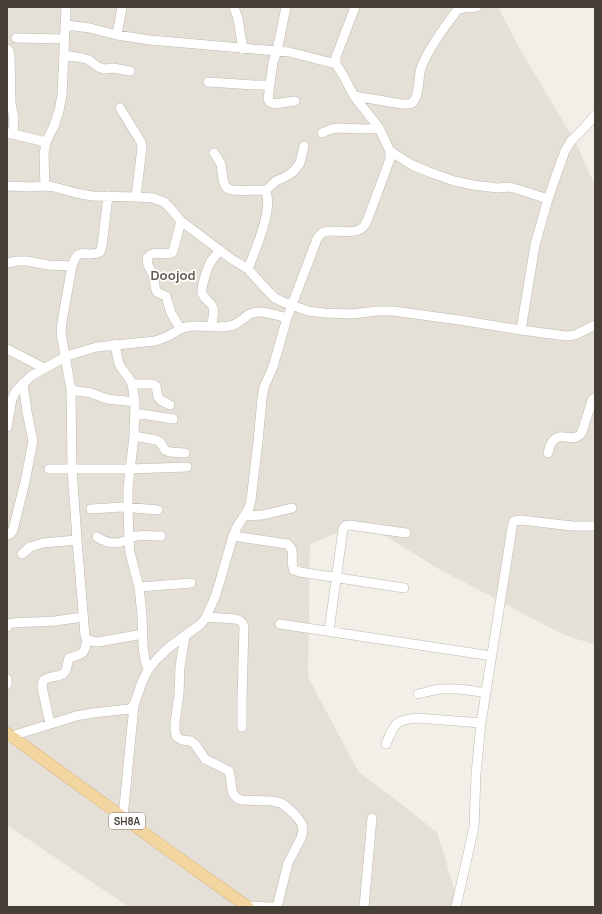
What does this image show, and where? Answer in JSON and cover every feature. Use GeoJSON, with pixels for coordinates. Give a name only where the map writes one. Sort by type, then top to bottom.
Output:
{"type":"FeatureCollection","features":[{"type":"Feature","properties":{"kind":"main road","name":"SH8A"},"geometry":{"type":"LineString","coordinates":[[9,734],[248,907]]}},
{"type":"Feature","properties":{"kind":"street"},"geometry":{"type":"LineString","coordinates":[[45,186],[44,155],[46,142],[54,126],[62,95],[66,7]]}},
{"type":"Feature","properties":{"kind":"street"},"geometry":{"type":"LineString","coordinates":[[117,34],[122,7]]}},
{"type":"Feature","properties":{"kind":"street"},"geometry":{"type":"LineString","coordinates":[[234,7],[238,18],[242,49]]}},
{"type":"Feature","properties":{"kind":"street"},"geometry":{"type":"LineString","coordinates":[[286,7],[277,51],[273,62],[268,99],[274,104],[295,101]]}},
{"type":"Feature","properties":{"kind":"street"},"geometry":{"type":"LineString","coordinates":[[123,817],[134,705],[148,670],[157,659],[168,648],[201,624],[206,617],[218,586],[233,536],[249,508],[252,500],[264,387],[273,367],[287,318],[317,239],[326,231],[347,232],[358,230],[364,226],[390,159],[390,151],[379,128],[354,96],[336,64],[336,57],[355,7]]}},
{"type":"Feature","properties":{"kind":"street"},"geometry":{"type":"LineString","coordinates":[[354,96],[402,104],[409,104],[413,102],[416,96],[419,72],[429,51],[458,9],[477,7]]}},
{"type":"Feature","properties":{"kind":"street"},"geometry":{"type":"LineString","coordinates":[[66,25],[90,28],[150,40],[290,52],[336,64]]}},
{"type":"Feature","properties":{"kind":"street"},"geometry":{"type":"LineString","coordinates":[[16,38],[65,39]]}},
{"type":"Feature","properties":{"kind":"street"},"geometry":{"type":"LineString","coordinates":[[7,49],[10,55],[11,104],[14,118],[10,133],[46,142]]}},
{"type":"Feature","properties":{"kind":"street"},"geometry":{"type":"LineString","coordinates":[[64,55],[89,60],[98,67],[104,69],[113,68],[130,71]]}},
{"type":"Feature","properties":{"kind":"street"},"geometry":{"type":"LineString","coordinates":[[208,82],[270,85]]}},
{"type":"Feature","properties":{"kind":"street"},"geometry":{"type":"LineString","coordinates":[[120,108],[141,142],[142,148],[136,197]]}},
{"type":"Feature","properties":{"kind":"street"},"geometry":{"type":"LineString","coordinates":[[521,330],[535,245],[548,199],[565,151],[571,141],[595,115]]}},
{"type":"Feature","properties":{"kind":"street"},"geometry":{"type":"LineString","coordinates":[[322,133],[339,128],[379,128]]}},
{"type":"Feature","properties":{"kind":"street"},"geometry":{"type":"LineString","coordinates":[[265,191],[276,181],[293,172],[300,163],[304,146]]}},
{"type":"Feature","properties":{"kind":"street"},"geometry":{"type":"LineString","coordinates":[[390,151],[412,165],[454,181],[498,188],[508,187],[548,199]]}},
{"type":"Feature","properties":{"kind":"street"},"geometry":{"type":"LineString","coordinates":[[214,153],[221,164],[224,185],[228,189],[265,191]]}},
{"type":"Feature","properties":{"kind":"street"},"geometry":{"type":"LineString","coordinates":[[7,186],[45,186],[92,196],[153,198],[164,202],[181,221],[248,269],[275,298],[292,306],[308,311],[352,314],[393,311],[566,336],[575,335],[595,326]]}},
{"type":"Feature","properties":{"kind":"street"},"geometry":{"type":"LineString","coordinates":[[248,269],[266,218],[268,199],[265,191]]}},
{"type":"Feature","properties":{"kind":"street"},"geometry":{"type":"LineString","coordinates":[[50,724],[42,681],[46,678],[63,674],[69,658],[84,653],[87,640],[85,636],[83,617],[72,469],[71,390],[61,333],[62,322],[74,260],[81,253],[96,254],[100,252],[108,196]]}},
{"type":"Feature","properties":{"kind":"street"},"geometry":{"type":"LineString","coordinates":[[180,328],[171,313],[166,296],[159,294],[156,291],[153,275],[147,264],[152,254],[172,253],[181,221]]}},
{"type":"Feature","properties":{"kind":"street"},"geometry":{"type":"LineString","coordinates":[[211,327],[214,309],[212,304],[202,294],[202,289],[206,273],[220,250]]}},
{"type":"Feature","properties":{"kind":"street"},"geometry":{"type":"LineString","coordinates":[[7,263],[27,261],[48,265],[72,266]]}},
{"type":"Feature","properties":{"kind":"street"},"geometry":{"type":"LineString","coordinates":[[7,427],[12,399],[16,391],[23,383],[44,368],[76,353],[97,347],[116,344],[155,341],[187,326],[232,326],[254,312],[262,312],[287,318]]}},
{"type":"Feature","properties":{"kind":"street"},"geometry":{"type":"LineString","coordinates":[[116,344],[119,364],[132,384],[135,402],[134,436],[130,469],[128,508],[129,539],[130,553],[139,587],[145,660],[148,670]]}},
{"type":"Feature","properties":{"kind":"street"},"geometry":{"type":"LineString","coordinates":[[7,349],[44,368]]}},
{"type":"Feature","properties":{"kind":"street"},"geometry":{"type":"LineString","coordinates":[[7,535],[13,530],[33,441],[23,383]]}},
{"type":"Feature","properties":{"kind":"street"},"geometry":{"type":"LineString","coordinates":[[132,384],[152,384],[156,386],[158,398],[170,405]]}},
{"type":"Feature","properties":{"kind":"street"},"geometry":{"type":"LineString","coordinates":[[71,390],[91,393],[107,399],[135,402]]}},
{"type":"Feature","properties":{"kind":"street"},"geometry":{"type":"LineString","coordinates":[[548,453],[553,440],[557,437],[561,436],[576,438],[580,436],[592,401],[595,398]]}},
{"type":"Feature","properties":{"kind":"street"},"geometry":{"type":"LineString","coordinates":[[135,413],[174,419]]}},
{"type":"Feature","properties":{"kind":"street"},"geometry":{"type":"LineString","coordinates":[[134,436],[156,440],[160,442],[165,450],[185,454]]}},
{"type":"Feature","properties":{"kind":"street"},"geometry":{"type":"LineString","coordinates":[[49,469],[187,467]]}},
{"type":"Feature","properties":{"kind":"street"},"geometry":{"type":"LineString","coordinates":[[91,509],[128,508],[158,510]]}},
{"type":"Feature","properties":{"kind":"street"},"geometry":{"type":"LineString","coordinates":[[245,516],[263,515],[292,508]]}},
{"type":"Feature","properties":{"kind":"street"},"geometry":{"type":"LineString","coordinates":[[456,907],[474,827],[476,774],[481,723],[514,521],[521,520],[572,526],[595,526]]}},
{"type":"Feature","properties":{"kind":"street"},"geometry":{"type":"LineString","coordinates":[[329,631],[343,529],[345,526],[348,525],[406,533]]}},
{"type":"Feature","properties":{"kind":"street"},"geometry":{"type":"LineString","coordinates":[[97,538],[103,541],[118,543],[137,536],[161,536]]}},
{"type":"Feature","properties":{"kind":"street"},"geometry":{"type":"LineString","coordinates":[[233,536],[287,544],[291,547],[293,552],[292,566],[294,570],[300,572],[404,588]]}},
{"type":"Feature","properties":{"kind":"street"},"geometry":{"type":"LineString","coordinates":[[22,554],[30,547],[43,543],[77,540]]}},
{"type":"Feature","properties":{"kind":"street"},"geometry":{"type":"LineString","coordinates":[[139,587],[191,583]]}},
{"type":"Feature","properties":{"kind":"street"},"geometry":{"type":"LineString","coordinates":[[7,627],[12,623],[83,617]]}},
{"type":"Feature","properties":{"kind":"street"},"geometry":{"type":"LineString","coordinates":[[206,617],[235,619],[243,623],[242,727]]}},
{"type":"Feature","properties":{"kind":"street"},"geometry":{"type":"LineString","coordinates":[[280,624],[492,656]]}},
{"type":"Feature","properties":{"kind":"street"},"geometry":{"type":"LineString","coordinates":[[87,640],[98,642],[143,634]]}},
{"type":"Feature","properties":{"kind":"street"},"geometry":{"type":"LineString","coordinates":[[185,636],[180,667],[180,694],[175,723],[177,737],[195,744],[205,758],[229,771],[233,794],[236,798],[241,800],[272,801],[280,803],[298,817],[302,824],[303,830],[301,838],[288,863],[278,907]]}},
{"type":"Feature","properties":{"kind":"street"},"geometry":{"type":"LineString","coordinates":[[7,679],[7,684]]}},
{"type":"Feature","properties":{"kind":"street"},"geometry":{"type":"LineString","coordinates":[[418,694],[433,690],[449,689],[462,689],[486,693]]}},
{"type":"Feature","properties":{"kind":"street"},"geometry":{"type":"LineString","coordinates":[[9,734],[76,716],[130,708],[134,705]]}},
{"type":"Feature","properties":{"kind":"street"},"geometry":{"type":"LineString","coordinates":[[386,744],[394,726],[400,721],[408,719],[416,718],[481,723]]}},
{"type":"Feature","properties":{"kind":"street"},"geometry":{"type":"LineString","coordinates":[[364,907],[372,818]]}},
{"type":"Feature","properties":{"kind":"street"},"geometry":{"type":"LineString","coordinates":[[248,907],[271,907]]}},
{"type":"Feature","properties":{"kind":"shaded area"},"geometry":{"type":"Polygon","coordinates":[[[7,7],[498,7],[520,49],[577,145],[595,186],[595,645],[562,634],[437,568],[363,522],[310,544],[308,677],[358,771],[437,832],[459,907],[129,907],[7,825],[7,7]]]}},
{"type":"Feature","properties":{"kind":"district","name":"Doojod"},"geometry":{"type":"Point","coordinates":[173,275]}}]}
